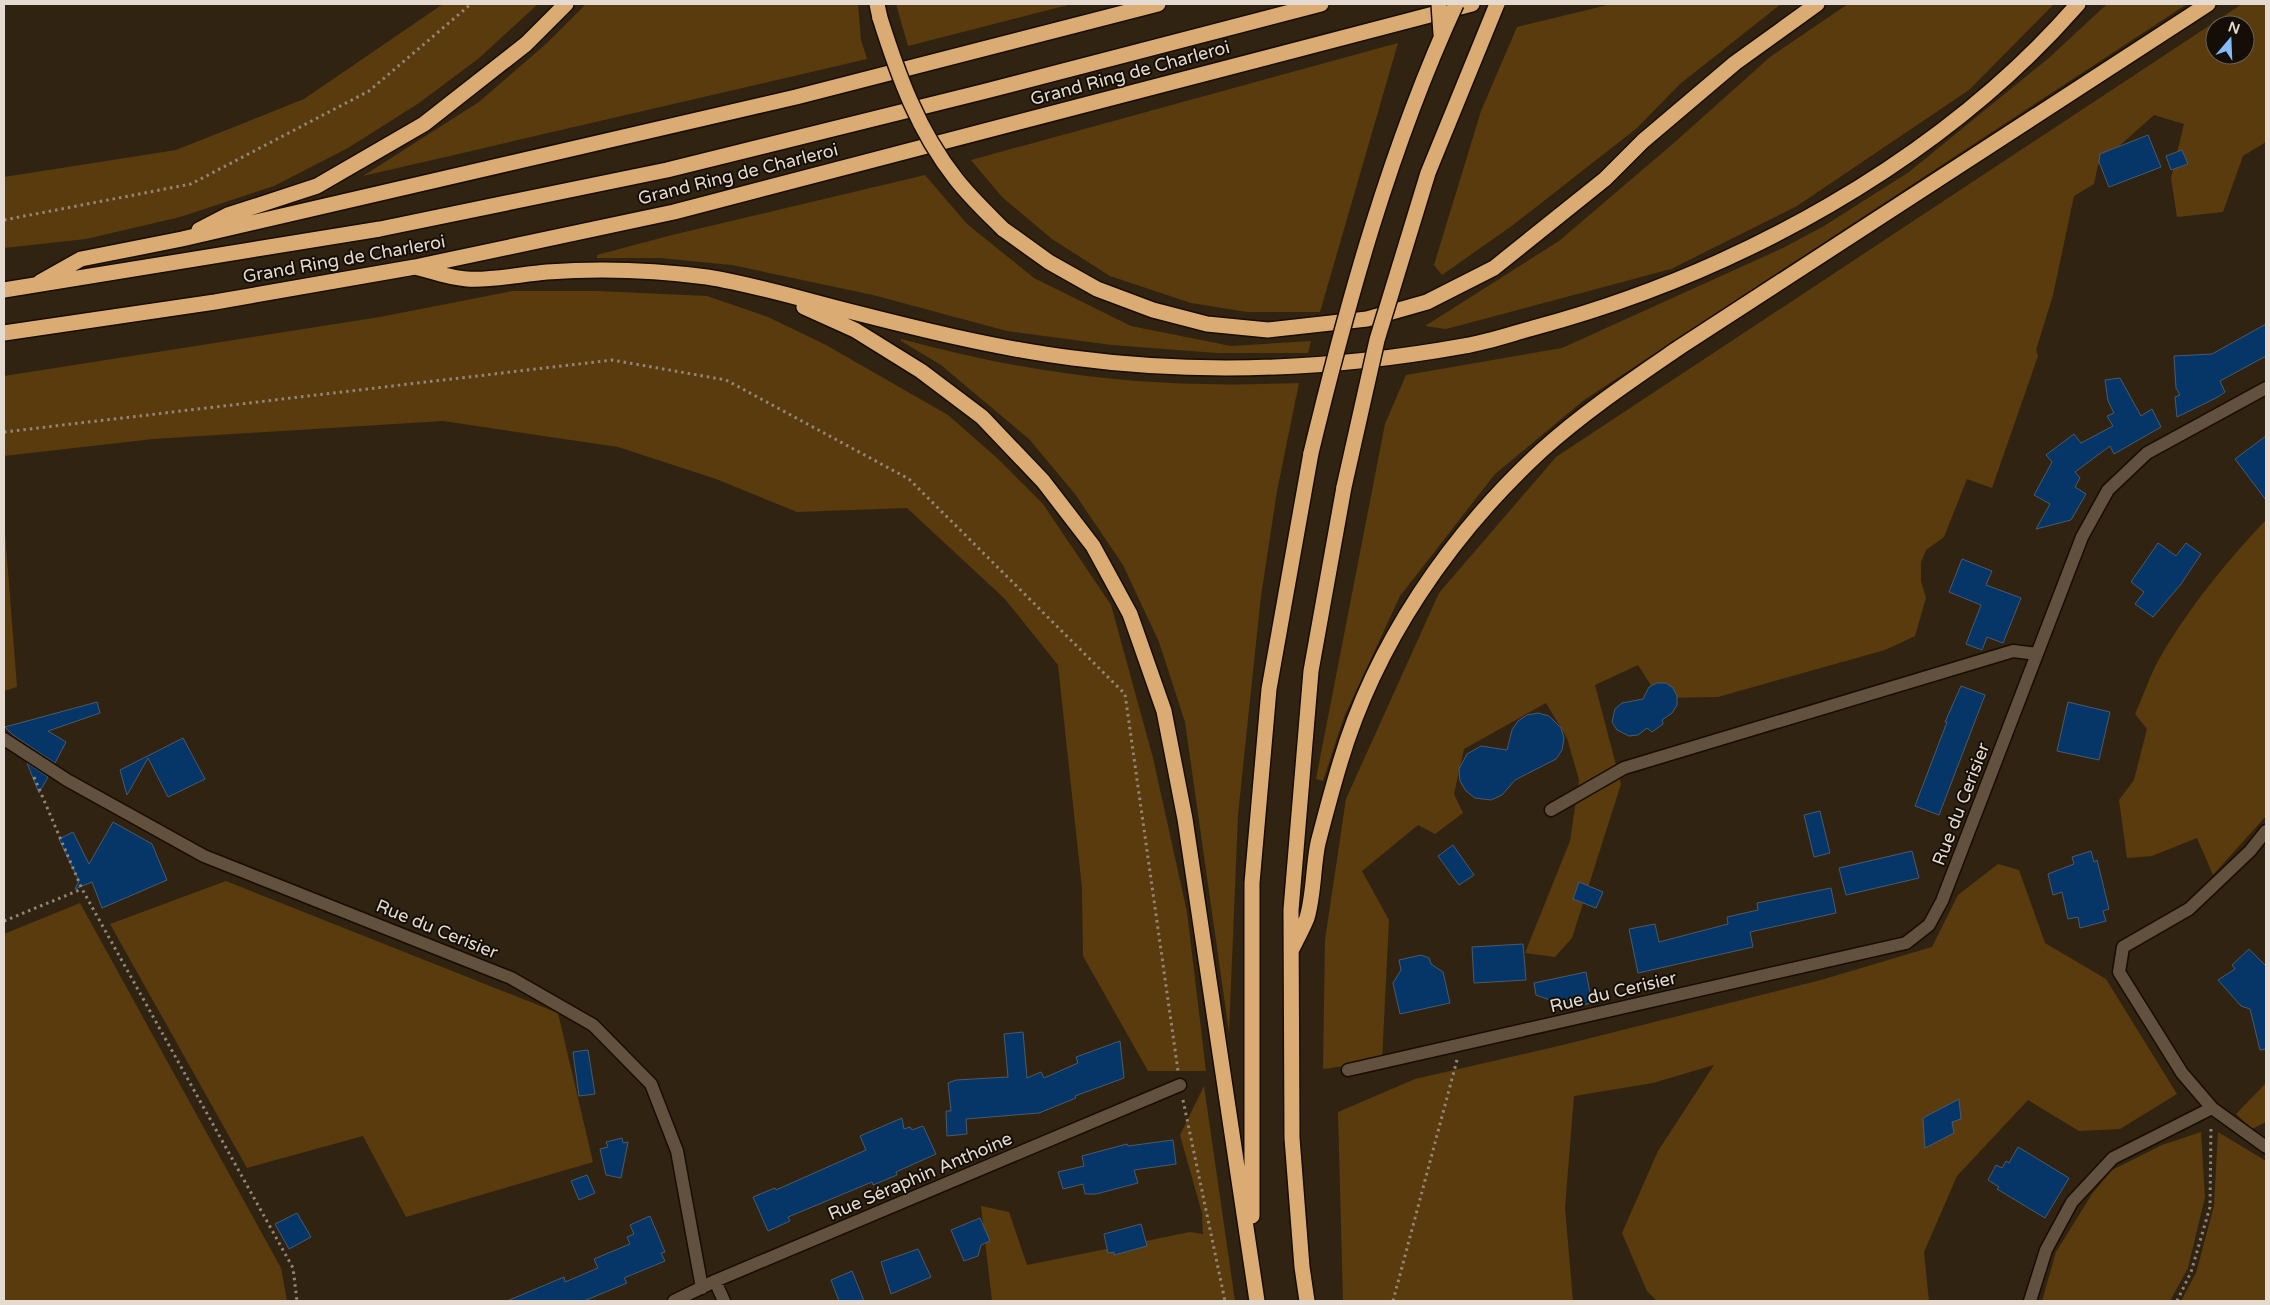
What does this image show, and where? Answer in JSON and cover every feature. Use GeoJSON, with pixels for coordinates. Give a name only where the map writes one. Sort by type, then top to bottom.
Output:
{"type":"FeatureCollection","features":[{"type":"Feature","properties":{"kind":"highway"},"geometry":{"type":"LineString","coordinates":[[182,239],[228,215],[317,186],[424,124],[526,44],[566,4]]}},
{"type":"Feature","properties":{"kind":"highway"},"geometry":{"type":"LineString","coordinates":[[31,287],[81,259],[182,239],[796,97],[1158,4]]}},
{"type":"Feature","properties":{"kind":"highway","name":"Grand Ring de Charleroi"},"geometry":{"type":"LineString","coordinates":[[4,290],[380,229],[666,170],[982,92],[1321,4]]}},
{"type":"Feature","properties":{"kind":"highway"},"geometry":{"type":"LineString","coordinates":[[1439,4],[1441,36]]}},
{"type":"Feature","properties":{"kind":"highway"},"geometry":{"type":"LineString","coordinates":[[1253,1272],[1252,883],[1269,688],[1311,453],[1341,327],[1393,160],[1441,36],[1456,4]]}},
{"type":"Feature","properties":{"kind":"highway","name":"Grand Ring de Charleroi"},"geometry":{"type":"LineString","coordinates":[[4,333],[215,302],[415,267],[674,212],[1472,4]]}},
{"type":"Feature","properties":{"kind":"highway"},"geometry":{"type":"LineString","coordinates":[[1307,1301],[1302,1267],[1292,1138],[1292,949],[1294,856],[1310,671],[1344,487],[1377,340],[1428,173],[1497,4]]}},
{"type":"Feature","properties":{"kind":"highway"},"geometry":{"type":"LineString","coordinates":[[879,11],[900,80],[922,128],[956,179],[1003,229],[1048,262],[1097,289],[1153,310],[1207,324],[1268,330],[1367,319],[1427,302],[1494,268],[1604,179],[1643,141],[1735,63],[1817,4]]}},
{"type":"Feature","properties":{"kind":"highway"},"geometry":{"type":"LineString","coordinates":[[415,267],[468,280],[550,272],[621,270],[708,277],[977,342],[1073,358],[1181,367],[1280,367],[1354,362],[1468,346],[1576,316],[1659,289],[1764,241],[1855,189],[1930,138],[1983,98],[2062,22],[2078,4]]}},
{"type":"Feature","properties":{"kind":"highway"},"geometry":{"type":"LineString","coordinates":[[1292,949],[1307,917],[1318,844],[1340,762],[1363,699],[1388,645],[1449,553],[1491,503],[1535,458],[1607,398],[1680,347],[2208,4]]}},
{"type":"Feature","properties":{"kind":"highway"},"geometry":{"type":"LineString","coordinates":[[771,291],[854,330],[920,371],[982,417],[1043,481],[1093,546],[1130,614],[1164,710],[1185,819],[1257,1301]]}},
{"type":"Feature","properties":{"kind":"street","name":"Rue du Cerisier"},"geometry":{"type":"LineString","coordinates":[[1461,1045],[1906,943],[1929,925],[1942,901],[2082,537],[2108,490],[2147,453],[2266,388]]}},
{"type":"Feature","properties":{"kind":"street"},"geometry":{"type":"LineString","coordinates":[[1551,810],[1624,768],[2013,651],[2037,654]]}},
{"type":"Feature","properties":{"kind":"street","name":"Rue du Cerisier"},"geometry":{"type":"LineString","coordinates":[[4,739],[67,780],[204,856],[511,978],[593,1025],[651,1084],[676,1152],[702,1288]]}},
{"type":"Feature","properties":{"kind":"street"},"geometry":{"type":"LineString","coordinates":[[2266,831],[2250,851],[2189,909],[2123,947],[2119,972],[2182,1073],[2212,1108],[2266,1147]]}},
{"type":"Feature","properties":{"kind":"street"},"geometry":{"type":"LineString","coordinates":[[1348,1070],[1461,1045]]}},
{"type":"Feature","properties":{"kind":"street","name":"Rue Séraphin Anthoine"},"geometry":{"type":"LineString","coordinates":[[674,1301],[1180,1085]]}},
{"type":"Feature","properties":{"kind":"street"},"geometry":{"type":"LineString","coordinates":[[2030,1301],[2046,1250],[2072,1202],[2113,1158],[2212,1108]]}},
{"type":"Feature","properties":{"kind":"street"},"geometry":{"type":"LineString","coordinates":[[715,1282],[724,1301]]}},
{"type":"Feature","properties":{"kind":"path"},"geometry":{"type":"LineString","coordinates":[[4,220],[191,184],[369,91],[471,4]]}},
{"type":"Feature","properties":{"kind":"path"},"geometry":{"type":"LineString","coordinates":[[4,432],[612,360],[726,380],[909,479],[1125,694],[1180,1085],[1224,1301]]}},
{"type":"Feature","properties":{"kind":"path"},"geometry":{"type":"LineString","coordinates":[[22,751],[82,889],[293,1268],[297,1301]]}},
{"type":"Feature","properties":{"kind":"path"},"geometry":{"type":"LineString","coordinates":[[4,921],[82,889]]}},
{"type":"Feature","properties":{"kind":"path"},"geometry":{"type":"LineString","coordinates":[[1393,1301],[1461,1045]]}},
{"type":"Feature","properties":{"kind":"path"},"geometry":{"type":"LineString","coordinates":[[2177,1301],[2191,1272],[2210,1208],[2212,1108]]}},
{"type":"Feature","properties":{"kind":"shaded area"},"geometry":{"type":"Polygon","coordinates":[[[443,4],[538,4],[478,59],[419,103],[348,148],[274,186],[180,217],[86,239],[4,248],[4,177],[176,150],[304,99],[443,4]]]}},
{"type":"Feature","properties":{"kind":"shaded area"},"geometry":{"type":"Polygon","coordinates":[[[586,4],[858,4],[861,40],[867,59],[363,176],[479,102],[547,43],[586,4]]]}},
{"type":"Feature","properties":{"kind":"shaded area"},"geometry":{"type":"Polygon","coordinates":[[[896,4],[1072,4],[908,46],[896,4]]]}},
{"type":"Feature","properties":{"kind":"shaded area"},"geometry":{"type":"Polygon","coordinates":[[[1612,4],[1781,4],[1680,84],[1637,128],[1513,225],[1442,275],[1434,265],[1481,111],[1517,27],[1612,4]]]}},
{"type":"Feature","properties":{"kind":"shaded area"},"geometry":{"type":"Polygon","coordinates":[[[1848,4],[2054,4],[1969,90],[1797,206],[1671,269],[1446,329],[1425,326],[1559,241],[1675,142],[1770,57],[1848,4]]]}},
{"type":"Feature","properties":{"kind":"shaded area"},"geometry":{"type":"Polygon","coordinates":[[[2107,4],[2187,4],[1584,400],[1495,474],[1400,596],[1344,717],[1323,781],[1316,779],[1385,424],[1406,375],[1562,348],[1783,248],[1824,226],[1909,172],[2050,57],[2107,4]]]}},
{"type":"Feature","properties":{"kind":"shaded area"},"geometry":{"type":"Polygon","coordinates":[[[2242,4],[2266,4],[2266,142],[2243,156],[2223,212],[2177,217],[2171,178],[2184,124],[2154,115],[2098,165],[2094,184],[2074,196],[2053,295],[2036,350],[2038,356],[1992,488],[1967,479],[1944,537],[1926,550],[1921,562],[1921,581],[1926,598],[1915,636],[1885,650],[1718,697],[1659,698],[1638,665],[1595,685],[1621,784],[1572,938],[1555,957],[1525,953],[1570,841],[1579,780],[1567,738],[1546,703],[1464,749],[1454,794],[1463,813],[1435,834],[1418,825],[1362,871],[1389,920],[1382,1061],[1323,1069],[1325,940],[1346,799],[1439,593],[1556,457],[2205,28],[2205,65],[2255,65],[2255,15],[2225,15],[2242,4]]]}},
{"type":"Feature","properties":{"kind":"shaded area"},"geometry":{"type":"Polygon","coordinates":[[[1398,43],[1320,312],[1247,312],[1191,303],[1110,276],[1052,239],[1002,197],[971,160],[1398,43]]]}},
{"type":"Feature","properties":{"kind":"shaded area"},"geometry":{"type":"Polygon","coordinates":[[[925,175],[967,224],[1034,278],[1131,326],[1231,346],[1311,341],[1308,353],[1217,353],[1112,345],[1007,331],[873,295],[732,265],[660,258],[597,258],[597,255],[672,235],[925,175]]]}},
{"type":"Feature","properties":{"kind":"shaded area"},"geometry":{"type":"Polygon","coordinates":[[[512,291],[597,291],[707,296],[768,317],[826,345],[948,415],[997,458],[1043,504],[1111,605],[1153,758],[1187,912],[1206,1071],[1148,1071],[1083,956],[1082,888],[1058,665],[1005,599],[907,508],[797,512],[716,479],[618,447],[443,421],[153,439],[4,456],[4,376],[380,317],[512,291]]]}},
{"type":"Feature","properties":{"kind":"shaded area"},"geometry":{"type":"Polygon","coordinates":[[[901,339],[1013,365],[1090,376],[1166,383],[1299,383],[1277,491],[1261,596],[1238,815],[1229,1032],[1185,722],[1159,642],[1123,565],[1075,494],[1029,439],[941,365],[901,341],[901,339]]]}},
{"type":"Feature","properties":{"kind":"shaded area"},"geometry":{"type":"Polygon","coordinates":[[[4,520],[17,687],[4,691],[4,520]]]}},
{"type":"Feature","properties":{"kind":"shaded area"},"geometry":{"type":"Polygon","coordinates":[[[2266,520],[2266,816],[2213,875],[2197,838],[2152,856],[2127,858],[2119,800],[2134,780],[2147,729],[2135,714],[2158,661],[2181,623],[2236,553],[2266,520]]]}},
{"type":"Feature","properties":{"kind":"shaded area"},"geometry":{"type":"Polygon","coordinates":[[[1998,864],[2019,870],[2045,943],[2106,979],[2177,1094],[2120,1129],[2079,1131],[2028,1100],[1957,1176],[1924,1252],[1929,1301],[1657,1301],[1647,1291],[1622,1233],[1658,1151],[1714,1065],[1653,1083],[1574,1096],[1565,1208],[1573,1301],[1343,1301],[1338,1112],[1415,1079],[1567,1044],[1821,980],[1932,947],[1958,895],[1998,864]]]}},
{"type":"Feature","properties":{"kind":"shaded area"},"geometry":{"type":"Polygon","coordinates":[[[226,881],[558,1013],[593,1162],[406,1217],[363,1136],[247,1168],[110,924],[226,881]]]}},
{"type":"Feature","properties":{"kind":"shaded area"},"geometry":{"type":"Polygon","coordinates":[[[80,903],[281,1268],[287,1301],[4,1301],[4,934],[80,903]]]}},
{"type":"Feature","properties":{"kind":"shaded area"},"geometry":{"type":"Polygon","coordinates":[[[2266,1083],[2266,1122],[2252,1129],[2236,1114],[2266,1083]]]}},
{"type":"Feature","properties":{"kind":"shaded area"},"geometry":{"type":"Polygon","coordinates":[[[1204,1086],[1235,1301],[992,1301],[981,1206],[1009,1212],[1027,1265],[1190,1232],[1203,1234],[1202,1213],[1180,1135],[1204,1086]]]}},
{"type":"Feature","properties":{"kind":"shaded area"},"geometry":{"type":"Polygon","coordinates":[[[2201,1132],[2205,1197],[2188,1268],[2170,1301],[2042,1301],[2056,1252],[2092,1194],[2112,1170],[2162,1145],[2201,1132]]]}},
{"type":"Feature","properties":{"kind":"shaded area"},"geometry":{"type":"Polygon","coordinates":[[[2218,1132],[2266,1161],[2266,1301],[2181,1301],[2196,1273],[2214,1206],[2218,1132]]]}},
{"type":"Feature","properties":{"kind":"building"},"geometry":{"type":"Polygon","coordinates":[[[2148,135],[2161,167],[2109,187],[2099,162],[2100,154],[2148,135]]]}},
{"type":"Feature","properties":{"kind":"building"},"geometry":{"type":"Polygon","coordinates":[[[2182,150],[2188,164],[2171,170],[2166,156],[2182,150]]]}},
{"type":"Feature","properties":{"kind":"building"},"geometry":{"type":"Polygon","coordinates":[[[2266,324],[2266,356],[2220,381],[2225,392],[2218,397],[2177,417],[2175,397],[2180,395],[2176,388],[2174,356],[2212,354],[2266,324]]]}},
{"type":"Feature","properties":{"kind":"building"},"geometry":{"type":"Polygon","coordinates":[[[2120,378],[2141,416],[2152,409],[2161,427],[2114,454],[2110,446],[2075,472],[2080,478],[2075,487],[2086,494],[2071,520],[2036,529],[2050,504],[2034,495],[2052,462],[2046,455],[2074,434],[2081,443],[2113,426],[2107,416],[2114,413],[2108,401],[2105,380],[2120,378]]]}},
{"type":"Feature","properties":{"kind":"building"},"geometry":{"type":"Polygon","coordinates":[[[2266,436],[2266,500],[2235,459],[2266,436]]]}},
{"type":"Feature","properties":{"kind":"building"},"geometry":{"type":"Polygon","coordinates":[[[2158,543],[2176,556],[2186,543],[2201,554],[2181,584],[2153,617],[2135,604],[2144,592],[2131,582],[2158,543]]]}},
{"type":"Feature","properties":{"kind":"building"},"geometry":{"type":"Polygon","coordinates":[[[1962,559],[1992,571],[1986,585],[2021,598],[2003,643],[1987,637],[1982,650],[1966,644],[1981,605],[1949,592],[1962,559]]]}},
{"type":"Feature","properties":{"kind":"building"},"geometry":{"type":"Polygon","coordinates":[[[1657,683],[1666,683],[1673,688],[1677,696],[1677,705],[1672,713],[1662,720],[1663,724],[1652,732],[1647,728],[1638,735],[1629,736],[1617,730],[1612,722],[1615,709],[1622,703],[1643,699],[1649,687],[1657,683]]]}},
{"type":"Feature","properties":{"kind":"building"},"geometry":{"type":"Polygon","coordinates":[[[1961,686],[1985,695],[1939,815],[1915,806],[1947,722],[1945,722],[1961,686]]]}},
{"type":"Feature","properties":{"kind":"building"},"geometry":{"type":"Polygon","coordinates":[[[97,702],[100,713],[48,731],[66,742],[55,763],[13,735],[5,727],[97,702]]]}},
{"type":"Feature","properties":{"kind":"building"},"geometry":{"type":"Polygon","coordinates":[[[2068,702],[2110,712],[2099,760],[2057,751],[2068,702]]]}},
{"type":"Feature","properties":{"kind":"building"},"geometry":{"type":"Polygon","coordinates":[[[1538,713],[1549,716],[1561,728],[1564,738],[1562,750],[1556,759],[1515,780],[1502,795],[1491,800],[1475,798],[1466,791],[1460,781],[1459,769],[1467,754],[1481,746],[1507,750],[1512,730],[1518,721],[1527,715],[1538,713]]]}},
{"type":"Feature","properties":{"kind":"building"},"geometry":{"type":"Polygon","coordinates":[[[183,738],[205,779],[168,797],[148,758],[127,795],[120,770],[183,738]]]}},
{"type":"Feature","properties":{"kind":"building"},"geometry":{"type":"Polygon","coordinates":[[[27,763],[48,777],[39,793],[27,763]]]}},
{"type":"Feature","properties":{"kind":"building"},"geometry":{"type":"Polygon","coordinates":[[[1820,811],[1830,853],[1814,857],[1804,815],[1820,811]]]}},
{"type":"Feature","properties":{"kind":"building"},"geometry":{"type":"Polygon","coordinates":[[[113,822],[152,844],[167,880],[102,908],[92,882],[75,889],[79,881],[59,839],[73,832],[89,864],[113,822]]]}},
{"type":"Feature","properties":{"kind":"building"},"geometry":{"type":"Polygon","coordinates":[[[1453,845],[1474,875],[1459,885],[1438,856],[1453,845]]]}},
{"type":"Feature","properties":{"kind":"building"},"geometry":{"type":"Polygon","coordinates":[[[1912,851],[1919,878],[1846,895],[1839,868],[1912,851]]]}},
{"type":"Feature","properties":{"kind":"building"},"geometry":{"type":"Polygon","coordinates":[[[2091,851],[2094,862],[2097,860],[2109,909],[2103,911],[2106,921],[2080,928],[2078,917],[2068,919],[2062,892],[2053,895],[2048,874],[2074,864],[2072,857],[2091,851]]]}},
{"type":"Feature","properties":{"kind":"building"},"geometry":{"type":"Polygon","coordinates":[[[1579,882],[1603,892],[1596,908],[1573,899],[1579,882]]]}},
{"type":"Feature","properties":{"kind":"building"},"geometry":{"type":"Polygon","coordinates":[[[1831,888],[1836,913],[1750,932],[1753,947],[1638,973],[1629,929],[1655,924],[1659,942],[1728,924],[1727,917],[1758,910],[1757,903],[1831,888]]]}},
{"type":"Feature","properties":{"kind":"building"},"geometry":{"type":"Polygon","coordinates":[[[1523,944],[1526,980],[1474,983],[1472,947],[1523,944]]]}},
{"type":"Feature","properties":{"kind":"building"},"geometry":{"type":"Polygon","coordinates":[[[2249,949],[2266,966],[2266,1049],[2260,1050],[2250,1009],[2241,1006],[2218,980],[2235,969],[2232,965],[2249,949]]]}},
{"type":"Feature","properties":{"kind":"building"},"geometry":{"type":"Polygon","coordinates":[[[1421,955],[1429,958],[1431,964],[1443,972],[1450,1003],[1400,1014],[1393,983],[1401,970],[1399,960],[1421,955]]]}},
{"type":"Feature","properties":{"kind":"building"},"geometry":{"type":"Polygon","coordinates":[[[1586,972],[1592,1003],[1570,1007],[1536,995],[1534,983],[1586,972]]]}},
{"type":"Feature","properties":{"kind":"building"},"geometry":{"type":"Polygon","coordinates":[[[1023,1032],[1027,1078],[1041,1072],[1044,1078],[1078,1063],[1076,1057],[1120,1041],[1124,1078],[1075,1096],[1076,1098],[1039,1113],[966,1119],[967,1134],[947,1136],[946,1111],[951,1111],[948,1083],[956,1080],[1008,1077],[1004,1034],[1023,1032]]]}},
{"type":"Feature","properties":{"kind":"building"},"geometry":{"type":"Polygon","coordinates":[[[588,1050],[595,1094],[579,1096],[573,1052],[588,1050]]]}},
{"type":"Feature","properties":{"kind":"building"},"geometry":{"type":"Polygon","coordinates":[[[1959,1099],[1961,1119],[1952,1122],[1954,1133],[1925,1148],[1923,1118],[1959,1099]]]}},
{"type":"Feature","properties":{"kind":"building"},"geometry":{"type":"Polygon","coordinates":[[[902,1118],[904,1129],[910,1127],[912,1130],[923,1126],[936,1154],[896,1172],[897,1175],[873,1185],[872,1182],[788,1217],[790,1221],[768,1231],[753,1197],[775,1188],[776,1190],[866,1150],[860,1136],[902,1118]]]}},
{"type":"Feature","properties":{"kind":"building"},"geometry":{"type":"Polygon","coordinates":[[[622,1138],[623,1143],[628,1142],[621,1178],[606,1175],[600,1149],[608,1147],[606,1142],[622,1138]]]}},
{"type":"Feature","properties":{"kind":"building"},"geometry":{"type":"Polygon","coordinates":[[[1173,1140],[1176,1164],[1134,1170],[1138,1183],[1096,1194],[1085,1194],[1083,1184],[1063,1189],[1058,1172],[1084,1166],[1082,1156],[1127,1144],[1128,1146],[1173,1140]]]}},
{"type":"Feature","properties":{"kind":"building"},"geometry":{"type":"Polygon","coordinates":[[[2018,1147],[2069,1178],[2045,1218],[1997,1189],[1999,1187],[1988,1180],[1996,1165],[2002,1168],[2006,1161],[2009,1163],[2018,1147]]]}},
{"type":"Feature","properties":{"kind":"building"},"geometry":{"type":"Polygon","coordinates":[[[587,1175],[595,1193],[579,1200],[571,1181],[587,1175]]]}},
{"type":"Feature","properties":{"kind":"building"},"geometry":{"type":"Polygon","coordinates":[[[297,1213],[311,1237],[289,1249],[275,1224],[297,1213]]]}},
{"type":"Feature","properties":{"kind":"building"},"geometry":{"type":"Polygon","coordinates":[[[650,1216],[665,1252],[661,1253],[665,1261],[624,1278],[627,1283],[584,1301],[507,1301],[564,1277],[565,1282],[598,1268],[594,1259],[630,1244],[627,1237],[634,1234],[630,1225],[650,1216]]]}},
{"type":"Feature","properties":{"kind":"building"},"geometry":{"type":"Polygon","coordinates":[[[980,1218],[990,1241],[981,1245],[978,1256],[964,1261],[951,1230],[980,1218]]]}},
{"type":"Feature","properties":{"kind":"building"},"geometry":{"type":"Polygon","coordinates":[[[1141,1224],[1147,1246],[1114,1255],[1114,1252],[1108,1253],[1104,1234],[1141,1224]]]}},
{"type":"Feature","properties":{"kind":"building"},"geometry":{"type":"Polygon","coordinates":[[[918,1249],[931,1277],[891,1294],[881,1262],[918,1249]]]}},
{"type":"Feature","properties":{"kind":"building"},"geometry":{"type":"Polygon","coordinates":[[[852,1271],[864,1301],[839,1301],[831,1280],[852,1271]]]}}]}
